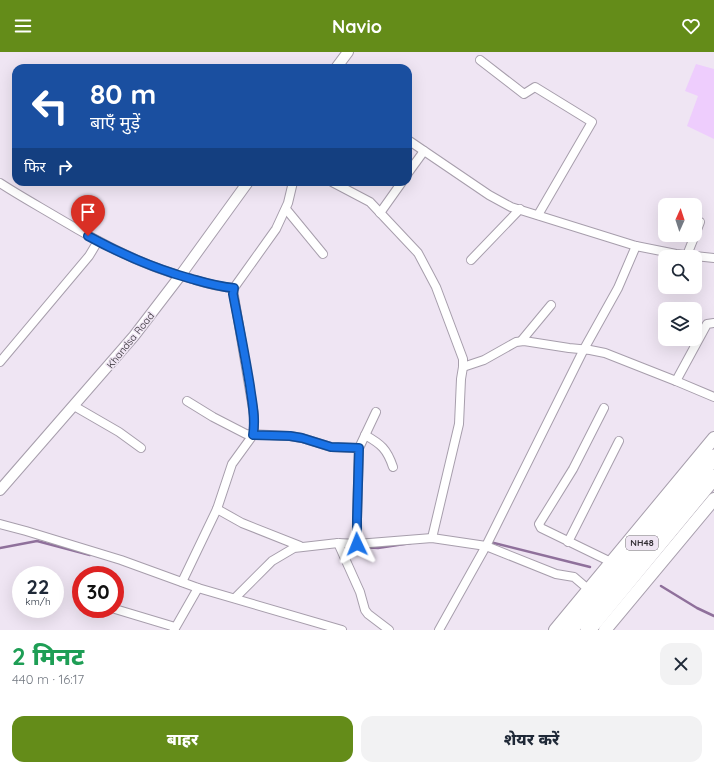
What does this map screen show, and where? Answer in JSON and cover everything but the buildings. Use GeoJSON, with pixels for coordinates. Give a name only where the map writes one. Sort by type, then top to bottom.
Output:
{"type":"FeatureCollection","features":[{"type":"Feature","properties":{"kind":"highway","name":"NH48"},"geometry":{"type":"LineString","coordinates":[[570,630],[579,609],[714,457]]}},
{"type":"Feature","properties":{"kind":"highway","name":"NH48"},"geometry":{"type":"LineString","coordinates":[[588,630],[714,477]]}},
{"type":"Feature","properties":{"kind":"main road"},"geometry":{"type":"LineString","coordinates":[[555,630],[579,609],[588,589],[714,438]]}},
{"type":"Feature","properties":{"kind":"main road"},"geometry":{"type":"LineString","coordinates":[[605,630],[714,499]]}},
{"type":"Feature","properties":{"kind":"street"},"geometry":{"type":"LineString","coordinates":[[339,64],[348,52]]}},
{"type":"Feature","properties":{"kind":"street"},"geometry":{"type":"LineString","coordinates":[[480,60],[524,94],[535,87],[592,122],[538,215]]}},
{"type":"Feature","properties":{"kind":"street"},"geometry":{"type":"LineString","coordinates":[[412,143],[502,203],[636,246],[659,250]]}},
{"type":"Feature","properties":{"kind":"street"},"geometry":{"type":"LineString","coordinates":[[412,168],[424,151]]}},
{"type":"Feature","properties":{"kind":"street"},"geometry":{"type":"LineString","coordinates":[[0,183],[98,242],[142,263],[180,276],[221,287],[234,288]]}},
{"type":"Feature","properties":{"kind":"street","name":"Khandsa Road"},"geometry":{"type":"LineString","coordinates":[[0,490],[134,336],[180,276],[245,186]]}},
{"type":"Feature","properties":{"kind":"street"},"geometry":{"type":"LineString","coordinates":[[182,582],[217,509],[232,464],[253,435],[254,415],[233,294],[234,288],[276,229],[286,209],[292,186]]}},
{"type":"Feature","properties":{"kind":"street"},"geometry":{"type":"LineString","coordinates":[[340,186],[370,202],[413,247],[429,273],[439,294],[463,360],[459,424],[432,538]]}},
{"type":"Feature","properties":{"kind":"street"},"geometry":{"type":"LineString","coordinates":[[380,213],[399,186]]}},
{"type":"Feature","properties":{"kind":"street"},"geometry":{"type":"LineString","coordinates":[[286,209],[323,254]]}},
{"type":"Feature","properties":{"kind":"street"},"geometry":{"type":"LineString","coordinates":[[471,260],[520,209]]}},
{"type":"Feature","properties":{"kind":"street"},"geometry":{"type":"LineString","coordinates":[[0,362],[89,256],[98,242]]}},
{"type":"Feature","properties":{"kind":"street"},"geometry":{"type":"LineString","coordinates":[[439,630],[486,546],[584,349],[618,288],[636,246]]}},
{"type":"Feature","properties":{"kind":"street"},"geometry":{"type":"LineString","coordinates":[[702,257],[714,258]]}},
{"type":"Feature","properties":{"kind":"street"},"geometry":{"type":"LineString","coordinates":[[522,340],[551,305]]}},
{"type":"Feature","properties":{"kind":"street"},"geometry":{"type":"LineString","coordinates":[[676,381],[707,324],[714,323]]}},
{"type":"Feature","properties":{"kind":"street"},"geometry":{"type":"LineString","coordinates":[[463,367],[484,360],[522,340],[605,353],[714,397]]}},
{"type":"Feature","properties":{"kind":"street"},"geometry":{"type":"LineString","coordinates":[[187,401],[239,431],[253,435],[290,436],[331,447],[359,448]]}},
{"type":"Feature","properties":{"kind":"street"},"geometry":{"type":"LineString","coordinates":[[74,406],[119,432],[141,448]]}},
{"type":"Feature","properties":{"kind":"street"},"geometry":{"type":"LineString","coordinates":[[604,408],[573,469],[539,523],[541,528],[611,562]]}},
{"type":"Feature","properties":{"kind":"street"},"geometry":{"type":"LineString","coordinates":[[357,544],[359,448],[376,412]]}},
{"type":"Feature","properties":{"kind":"street"},"geometry":{"type":"LineString","coordinates":[[365,435],[383,447],[390,458],[393,467]]}},
{"type":"Feature","properties":{"kind":"street"},"geometry":{"type":"LineString","coordinates":[[568,542],[619,441]]}},
{"type":"Feature","properties":{"kind":"street"},"geometry":{"type":"LineString","coordinates":[[217,509],[242,523],[300,546]]}},
{"type":"Feature","properties":{"kind":"street"},"geometry":{"type":"LineString","coordinates":[[0,524],[121,560],[198,588],[342,630]]}},
{"type":"Feature","properties":{"kind":"street"},"geometry":{"type":"LineString","coordinates":[[234,598],[272,561],[288,551],[300,546],[338,543],[357,544],[432,538],[486,546],[558,575],[576,578],[588,589]]}},
{"type":"Feature","properties":{"kind":"street"},"geometry":{"type":"LineString","coordinates":[[338,543],[368,614],[386,629]]}},
{"type":"Feature","properties":{"kind":"street"},"geometry":{"type":"LineString","coordinates":[[124,612],[174,628],[198,588]]}},
{"type":"Feature","properties":{"kind":"shaded area"},"geometry":{"type":"Polygon","coordinates":[[[696,64],[714,69],[714,139],[687,126],[698,96],[685,91],[696,64]]]}},
{"type":"Feature","properties":{"kind":"waterway"},"geometry":{"type":"LineString","coordinates":[[0,548],[37,541],[90,555]]}},
{"type":"Feature","properties":{"kind":"waterway"},"geometry":{"type":"LineString","coordinates":[[490,542],[590,567]]}},
{"type":"Feature","properties":{"kind":"waterway"},"geometry":{"type":"LineString","coordinates":[[361,547],[378,548],[411,543]]}},
{"type":"Feature","properties":{"kind":"waterway"},"geometry":{"type":"LineString","coordinates":[[661,586],[697,608],[714,616]]}},
{"type":"Feature","properties":{"kind":"route"},"geometry":{"type":"LineString","coordinates":[[88,236],[142,263],[180,276],[221,287],[234,288],[233,294],[255,421],[253,435],[290,436],[302,438],[323,446],[359,448],[357,544]]}}]}
